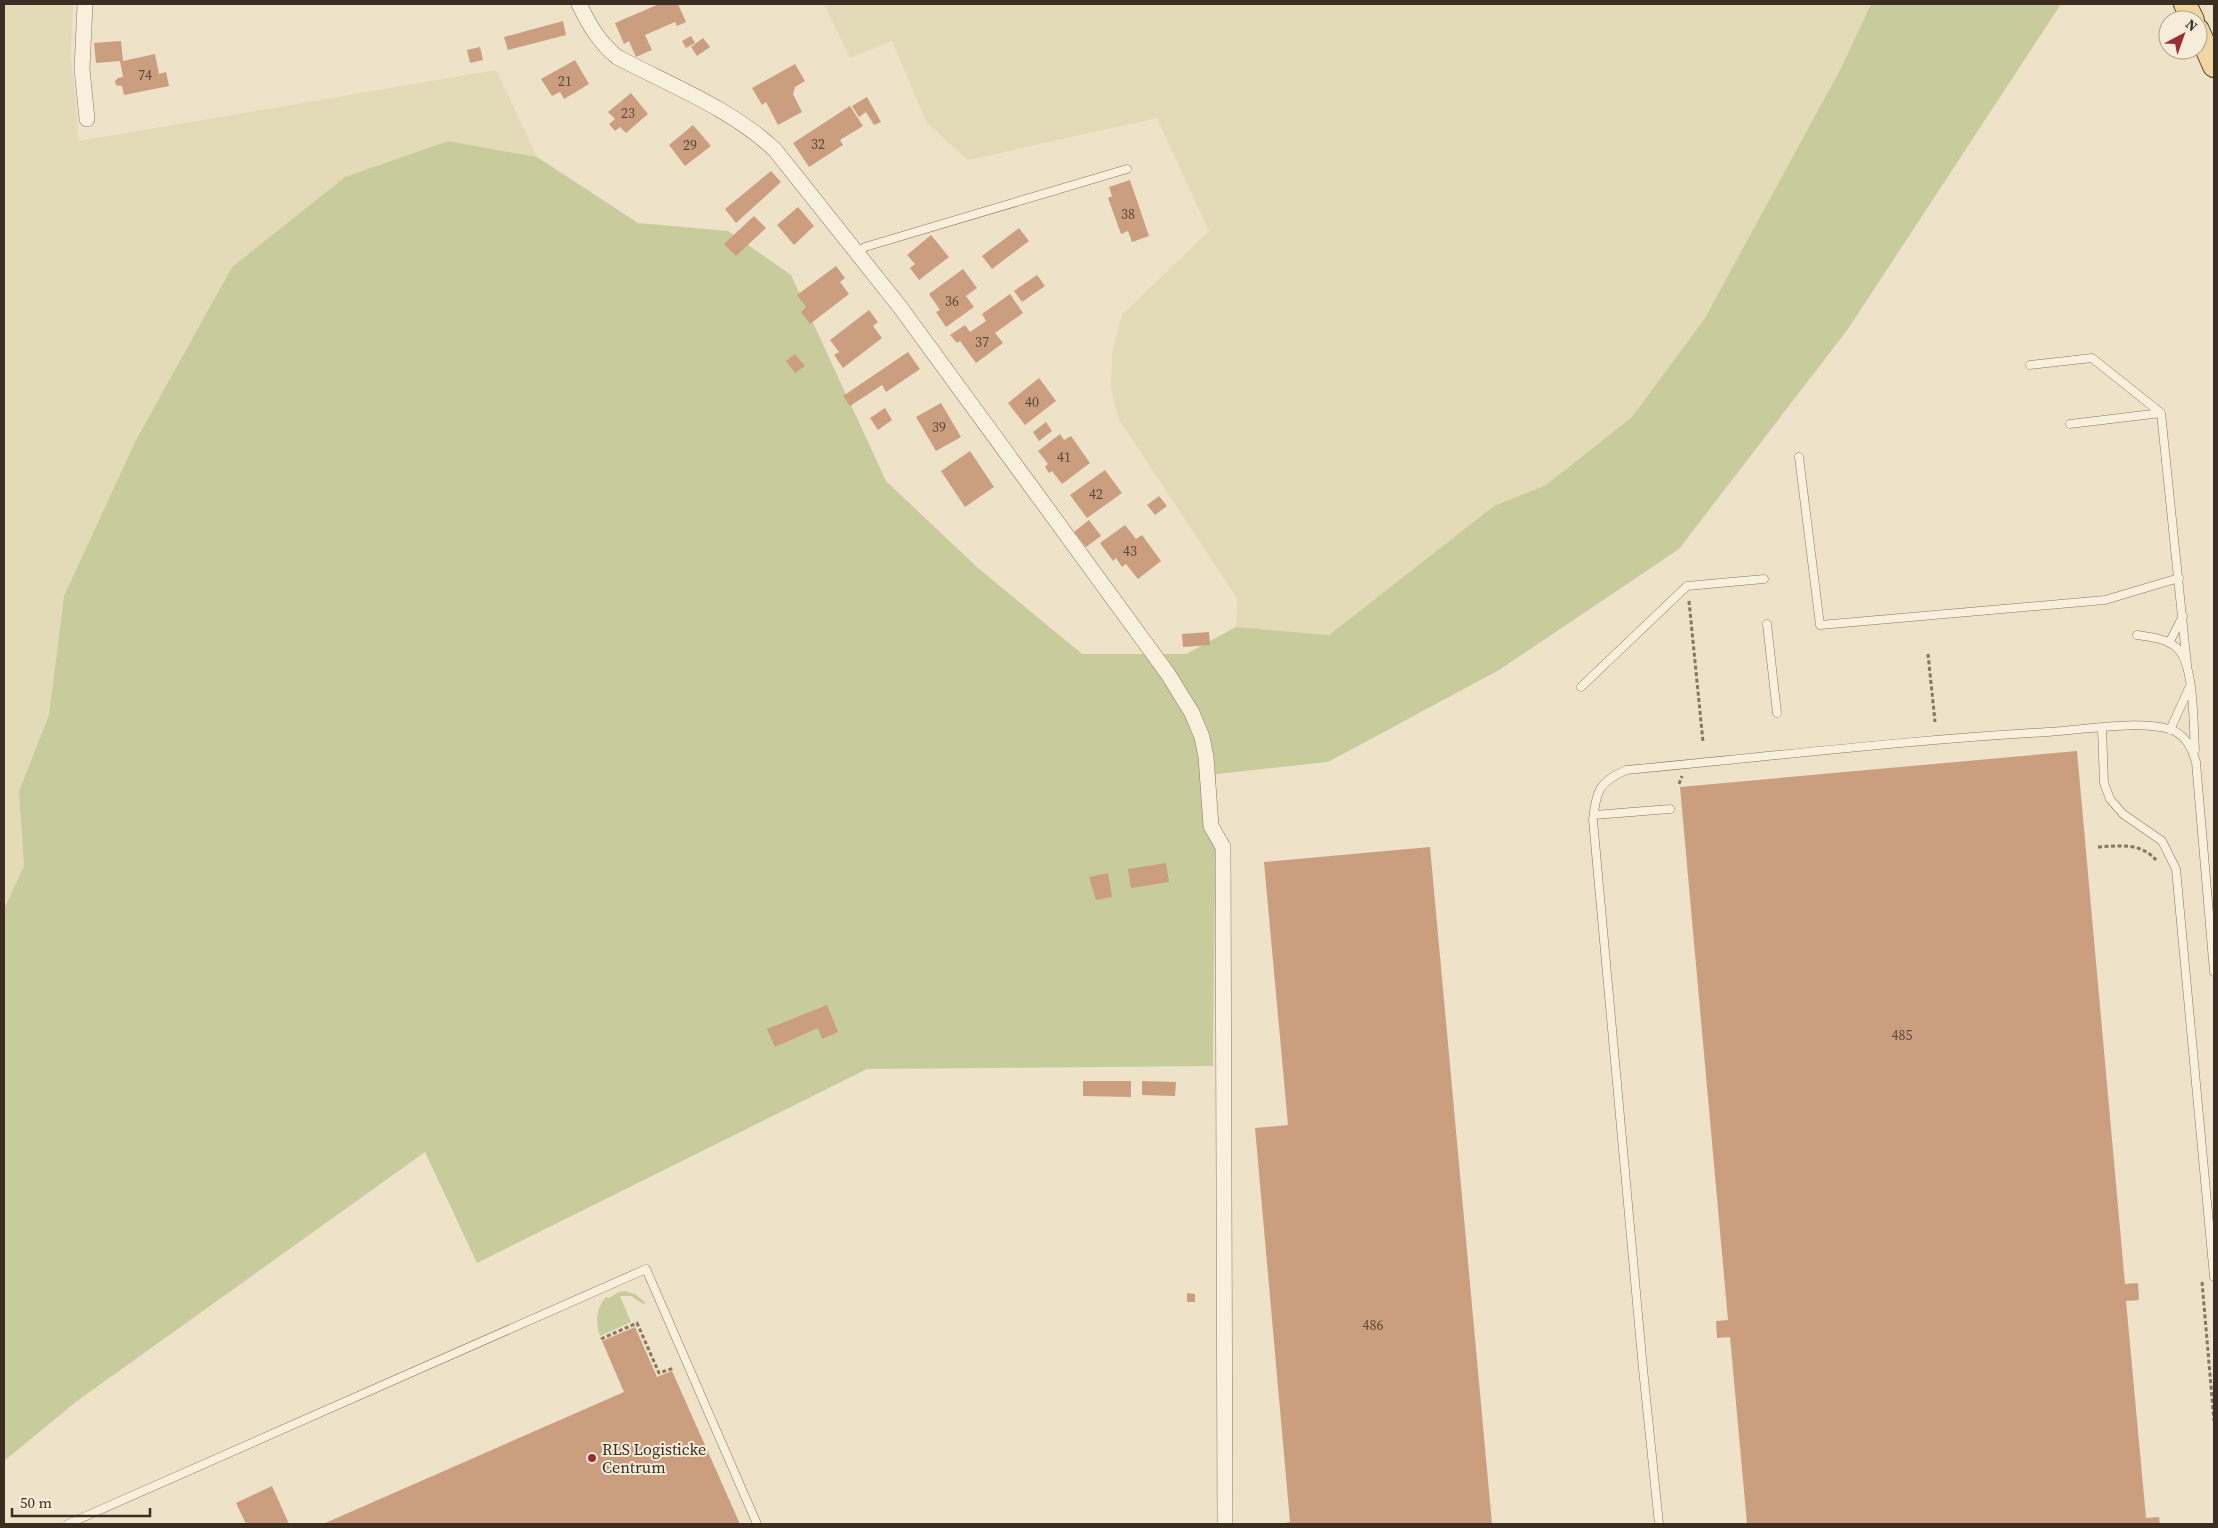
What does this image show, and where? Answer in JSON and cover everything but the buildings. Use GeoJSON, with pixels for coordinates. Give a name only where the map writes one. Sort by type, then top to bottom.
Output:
{"type":"FeatureCollection","features":[{"type":"Feature","properties":{"kind":"main road"},"geometry":{"type":"LineString","coordinates":[[2208,52],[2214,66]]}},
{"type":"Feature","properties":{"kind":"street"},"geometry":{"type":"LineString","coordinates":[[85,4],[82,69],[87,119]]}},
{"type":"Feature","properties":{"kind":"street"},"geometry":{"type":"LineString","coordinates":[[579,4],[593,32],[604,46],[617,57],[756,131],[776,150],[858,252],[1168,674],[1192,713],[1202,737],[1206,757],[1211,826],[1223,848],[1225,1524]]}},
{"type":"Feature","properties":{"kind":"lane"},"geometry":{"type":"LineString","coordinates":[[858,252],[865,247],[943,222],[1127,169]]}},
{"type":"Feature","properties":{"kind":"lane"},"geometry":{"type":"LineString","coordinates":[[2030,365],[2092,358],[2161,413],[2190,688],[2214,972]]}},
{"type":"Feature","properties":{"kind":"lane"},"geometry":{"type":"LineString","coordinates":[[2070,424],[2161,413]]}},
{"type":"Feature","properties":{"kind":"lane"},"geometry":{"type":"LineString","coordinates":[[1800,457],[1820,624],[2105,600],[2179,578]]}},
{"type":"Feature","properties":{"kind":"lane"},"geometry":{"type":"LineString","coordinates":[[1581,686],[1687,586],[1764,579]]}},
{"type":"Feature","properties":{"kind":"lane"},"geometry":{"type":"LineString","coordinates":[[2169,643],[2183,616]]}},
{"type":"Feature","properties":{"kind":"lane"},"geometry":{"type":"LineString","coordinates":[[1767,624],[1777,713]]}},
{"type":"Feature","properties":{"kind":"lane"},"geometry":{"type":"LineString","coordinates":[[2137,635],[2169,643],[2178,649],[2187,666]]}},
{"type":"Feature","properties":{"kind":"lane"},"geometry":{"type":"LineString","coordinates":[[2170,730],[2190,688]]}},
{"type":"Feature","properties":{"kind":"lane"},"geometry":{"type":"LineString","coordinates":[[1659,1524],[1643,1369],[1594,815],[1600,786],[1611,776],[1626,770],[2022,733],[2142,726],[2170,730],[2181,735],[2191,745],[2196,762]]}},
{"type":"Feature","properties":{"kind":"lane"},"geometry":{"type":"LineString","coordinates":[[2102,728],[2104,783],[2110,799],[2123,814],[2162,841],[2173,863],[2177,879],[2214,1277]]}},
{"type":"Feature","properties":{"kind":"lane"},"geometry":{"type":"LineString","coordinates":[[1594,815],[1670,809]]}},
{"type":"Feature","properties":{"kind":"lane"},"geometry":{"type":"LineString","coordinates":[[68,1524],[646,1269],[757,1524]]}},
{"type":"Feature","properties":{"kind":"path"},"geometry":{"type":"LineString","coordinates":[[1689,596],[1703,742]]}},
{"type":"Feature","properties":{"kind":"path"},"geometry":{"type":"LineString","coordinates":[[1928,654],[1935,722]]}},
{"type":"Feature","properties":{"kind":"path"},"geometry":{"type":"LineString","coordinates":[[2098,847],[2133,846],[2144,850],[2159,865]]}},
{"type":"Feature","properties":{"kind":"path"},"geometry":{"type":"LineString","coordinates":[[2201,1276],[2214,1421]]}},
{"type":"Feature","properties":{"kind":"path"},"geometry":{"type":"LineString","coordinates":[[601,1339],[637,1323],[659,1373],[673,1367],[677,1376]]}},
{"type":"Feature","properties":{"kind":"shaded area"},"geometry":{"type":"Polygon","coordinates":[[[4,4],[73,4],[71,55],[79,141],[496,70],[537,157],[448,141],[345,177],[232,267],[136,440],[64,596],[49,715],[19,791],[24,866],[4,909],[4,4]]]}},
{"type":"Feature","properties":{"kind":"shaded area"},"geometry":{"type":"Polygon","coordinates":[[[824,4],[1871,4],[1841,68],[1705,318],[1632,417],[1546,485],[1494,506],[1329,635],[1236,627],[1237,598],[1118,418],[1111,388],[1112,353],[1122,315],[1209,231],[1157,118],[968,160],[927,123],[892,41],[850,58],[824,4]]]}},
{"type":"Feature","properties":{"kind":"green space"},"geometry":{"type":"Polygon","coordinates":[[[1871,4],[2061,4],[1848,329],[1679,549],[1499,670],[1328,762],[1216,774],[1213,1066],[867,1069],[477,1263],[425,1152],[77,1401],[4,1461],[4,909],[24,866],[19,791],[49,715],[64,596],[136,440],[232,267],[345,177],[448,141],[537,157],[638,223],[728,231],[791,275],[886,481],[978,568],[1082,654],[1186,654],[1236,627],[1329,635],[1494,506],[1546,485],[1632,417],[1705,318],[1841,68],[1871,4]]]}},
{"type":"Feature","properties":{"kind":"green space"},"geometry":{"type":"Polygon","coordinates":[[[625,1291],[635,1294],[646,1303],[643,1304],[631,1296],[620,1296],[631,1322],[600,1336],[597,1320],[600,1306],[606,1297],[609,1298],[625,1291]]]}},
{"type":"Feature","properties":{"kind":"place","name":"RLS Logisticke Centrum"},"geometry":{"type":"Point","coordinates":[592,1458]}}]}
